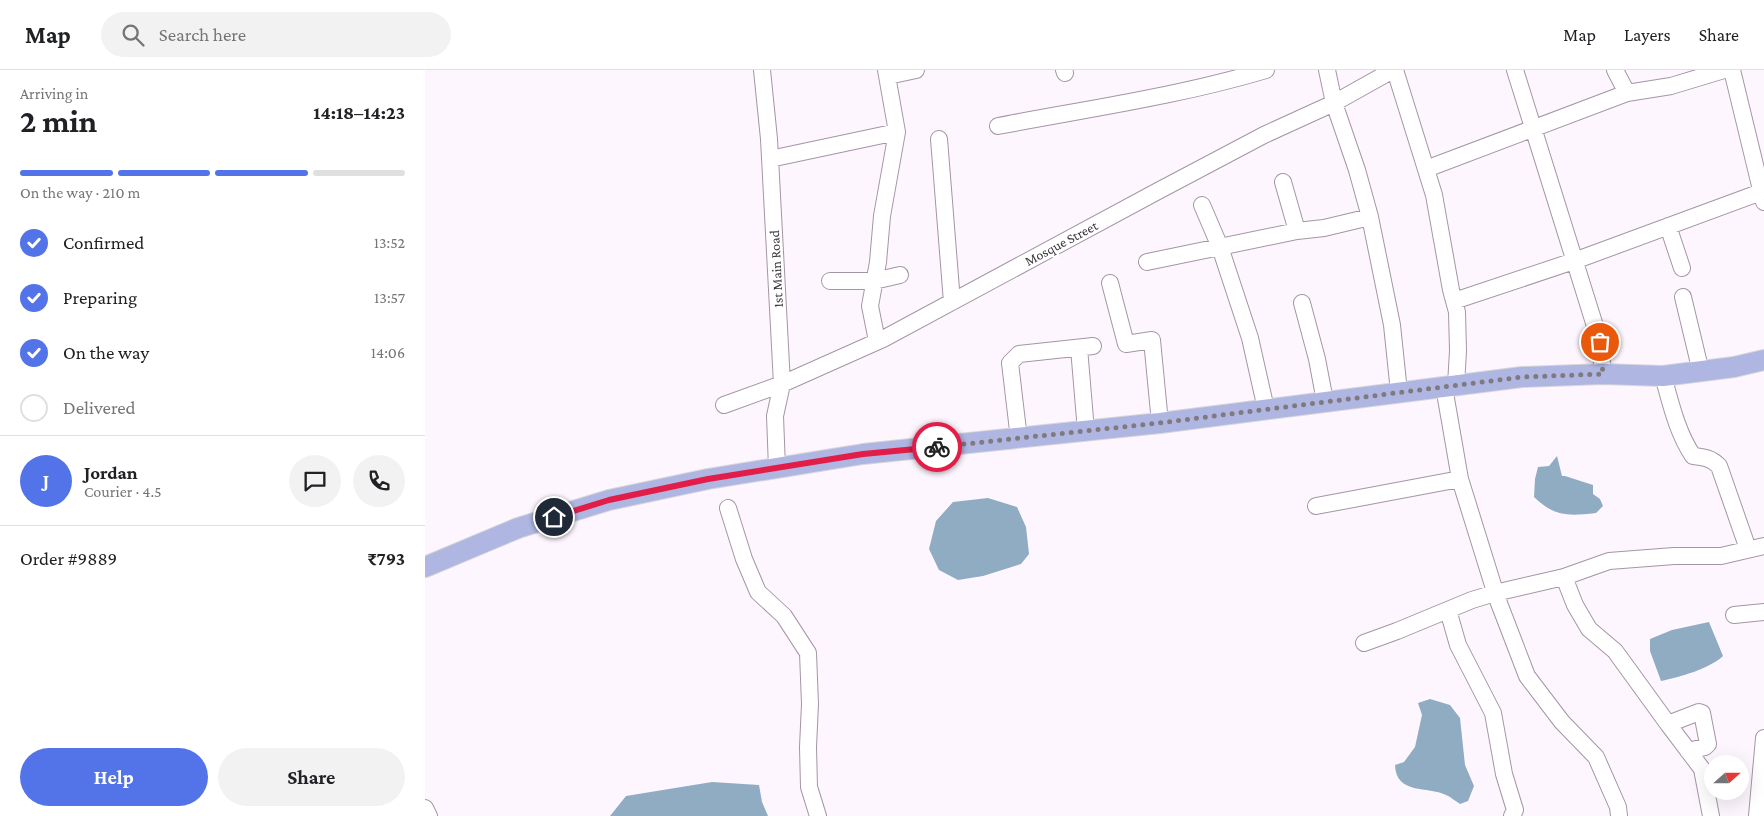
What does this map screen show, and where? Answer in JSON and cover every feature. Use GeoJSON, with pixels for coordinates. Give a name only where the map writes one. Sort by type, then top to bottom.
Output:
{"type":"FeatureCollection","features":[{"type":"Feature","properties":{"kind":"main road"},"geometry":{"type":"LineString","coordinates":[[425,566],[518,528],[609,500],[708,479],[863,454],[1159,423],[1522,377],[1603,374],[1663,376],[1734,367],[1764,360]]}},
{"type":"Feature","properties":{"kind":"street","name":"1st Main Road"},"geometry":{"type":"LineString","coordinates":[[762,70],[770,159],[782,384],[775,416],[777,468]]}},
{"type":"Feature","properties":{"kind":"street"},"geometry":{"type":"LineString","coordinates":[[877,341],[870,306],[882,216],[897,132],[887,73],[916,70]]}},
{"type":"Feature","properties":{"kind":"street"},"geometry":{"type":"LineString","coordinates":[[998,126],[1160,95],[1266,70]]}},
{"type":"Feature","properties":{"kind":"street"},"geometry":{"type":"LineString","coordinates":[[1327,70],[1334,103],[1357,170],[1370,217],[1392,325],[1399,392]]}},
{"type":"Feature","properties":{"kind":"street"},"geometry":{"type":"LineString","coordinates":[[1394,70],[1435,195],[1457,312],[1458,351],[1450,386],[1460,479],[1495,593],[1527,676],[1562,722],[1596,757],[1618,807],[1619,816]]}},
{"type":"Feature","properties":{"kind":"street","name":"Mosque Street"},"geometry":{"type":"LineString","coordinates":[[724,405],[782,384],[877,341],[1265,135],[1334,103],[1394,70]]}},
{"type":"Feature","properties":{"kind":"street"},"geometry":{"type":"LineString","coordinates":[[1515,70],[1600,342],[1603,374]]}},
{"type":"Feature","properties":{"kind":"street"},"geometry":{"type":"LineString","coordinates":[[1615,70],[1627,93]]}},
{"type":"Feature","properties":{"kind":"street"},"geometry":{"type":"LineString","coordinates":[[1426,169],[1627,93],[1671,86],[1724,70]]}},
{"type":"Feature","properties":{"kind":"street"},"geometry":{"type":"LineString","coordinates":[[1454,301],[1763,195],[1732,70]]}},
{"type":"Feature","properties":{"kind":"street"},"geometry":{"type":"LineString","coordinates":[[770,159],[897,132]]}},
{"type":"Feature","properties":{"kind":"street"},"geometry":{"type":"LineString","coordinates":[[939,139],[952,302]]}},
{"type":"Feature","properties":{"kind":"street"},"geometry":{"type":"LineString","coordinates":[[1283,182],[1297,232]]}},
{"type":"Feature","properties":{"kind":"street"},"geometry":{"type":"LineString","coordinates":[[1202,205],[1219,247],[1250,338],[1266,408]]}},
{"type":"Feature","properties":{"kind":"street"},"geometry":{"type":"LineString","coordinates":[[1147,262],[1324,228],[1370,217]]}},
{"type":"Feature","properties":{"kind":"street"},"geometry":{"type":"LineString","coordinates":[[1669,226],[1682,268]]}},
{"type":"Feature","properties":{"kind":"street"},"geometry":{"type":"LineString","coordinates":[[830,281],[874,281],[900,275]]}},
{"type":"Feature","properties":{"kind":"street"},"geometry":{"type":"LineString","coordinates":[[1110,283],[1126,344],[1152,340],[1159,423]]}},
{"type":"Feature","properties":{"kind":"street"},"geometry":{"type":"LineString","coordinates":[[1683,297],[1701,372]]}},
{"type":"Feature","properties":{"kind":"street"},"geometry":{"type":"LineString","coordinates":[[1302,303],[1317,358],[1325,401]]}},
{"type":"Feature","properties":{"kind":"street"},"geometry":{"type":"LineString","coordinates":[[1019,439],[1011,363],[1019,354],[1086,347],[1087,431]]}},
{"type":"Feature","properties":{"kind":"street"},"geometry":{"type":"LineString","coordinates":[[1363,643],[1472,600],[1564,577],[1609,561],[1674,556],[1721,556],[1756,547],[1719,466],[1706,457],[1693,456],[1686,445],[1675,418],[1663,376]]}},
{"type":"Feature","properties":{"kind":"street"},"geometry":{"type":"LineString","coordinates":[[1316,506],[1460,479]]}},
{"type":"Feature","properties":{"kind":"street"},"geometry":{"type":"LineString","coordinates":[[728,508],[744,559],[757,592],[784,616],[808,653],[810,704],[809,787],[818,816]]}},
{"type":"Feature","properties":{"kind":"street"},"geometry":{"type":"LineString","coordinates":[[1564,577],[1575,605],[1589,629],[1615,651],[1701,769],[1711,816]]}},
{"type":"Feature","properties":{"kind":"street"},"geometry":{"type":"LineString","coordinates":[[1448,610],[1458,645],[1493,713],[1504,774],[1515,810],[1512,816]]}},
{"type":"Feature","properties":{"kind":"street"},"geometry":{"type":"LineString","coordinates":[[1734,615],[1764,612]]}},
{"type":"Feature","properties":{"kind":"street"},"geometry":{"type":"LineString","coordinates":[[1668,724],[1699,712],[1702,713],[1708,744],[1705,747],[1688,751]]}},
{"type":"Feature","properties":{"kind":"street"},"geometry":{"type":"LineString","coordinates":[[1757,816],[1764,738]]}},
{"type":"Feature","properties":{"kind":"street"},"geometry":{"type":"LineString","coordinates":[[425,808],[429,816]]}},
{"type":"Feature","properties":{"kind":"water"},"geometry":{"type":"Polygon","coordinates":[[[1557,456],[1562,476],[1593,485],[1593,494],[1600,499],[1603,506],[1596,513],[1562,514],[1555,512],[1534,497],[1538,467],[1549,466],[1557,456]]]}},
{"type":"Feature","properties":{"kind":"water"},"geometry":{"type":"Polygon","coordinates":[[[988,498],[1017,507],[1026,527],[1029,554],[1021,564],[983,576],[958,580],[939,570],[929,549],[936,521],[953,502],[988,498]]]}},
{"type":"Feature","properties":{"kind":"water"},"geometry":{"type":"Polygon","coordinates":[[[1709,622],[1723,656],[1702,669],[1661,681],[1650,651],[1650,639],[1672,630],[1709,622]]]}},
{"type":"Feature","properties":{"kind":"water"},"geometry":{"type":"Polygon","coordinates":[[[1430,699],[1450,705],[1460,718],[1465,765],[1474,786],[1468,801],[1460,804],[1439,792],[1407,785],[1397,775],[1395,765],[1404,762],[1415,747],[1422,715],[1418,703],[1430,699]]]}},
{"type":"Feature","properties":{"kind":"water"},"geometry":{"type":"Polygon","coordinates":[[[712,782],[759,785],[762,802],[768,816],[610,816],[626,796],[712,782]]]}},
{"type":"Feature","properties":{"kind":"way so far"},"geometry":{"type":"LineString","coordinates":[[937,447],[1159,423],[1522,377],[1603,374],[1600,342]]}},
{"type":"Feature","properties":{"kind":"route"},"geometry":{"type":"LineString","coordinates":[[554,517],[609,500],[708,479],[863,454],[937,447]]}}]}
